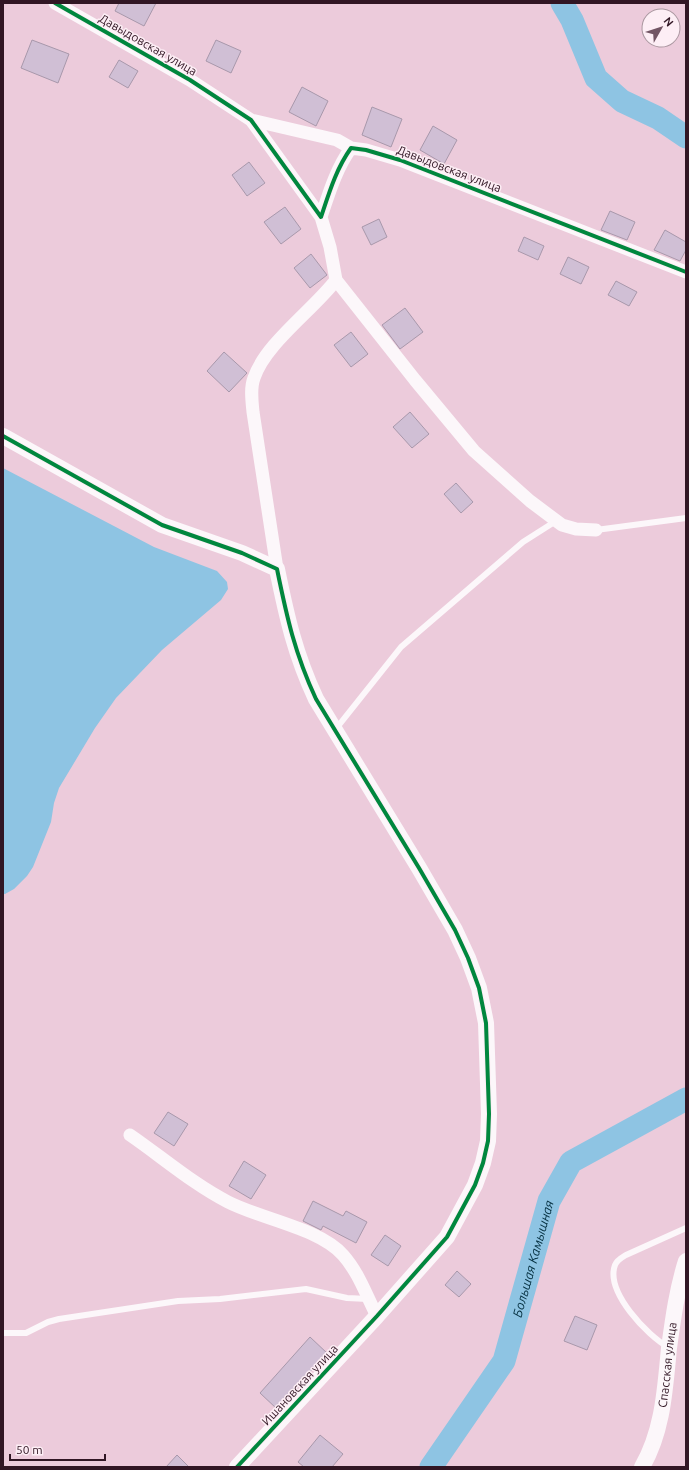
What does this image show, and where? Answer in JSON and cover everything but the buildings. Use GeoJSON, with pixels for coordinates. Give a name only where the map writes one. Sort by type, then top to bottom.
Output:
{"type":"FeatureCollection","features":[{"type":"Feature","properties":{"kind":"street","name":"Давыдовская улица"},"geometry":{"type":"LineString","coordinates":[[55,3],[190,80],[251,120],[337,140],[351,148],[366,150],[400,160],[686,272]]}},
{"type":"Feature","properties":{"kind":"street","name":"Давыдовская улица"},"geometry":{"type":"LineString","coordinates":[[251,120],[321,217],[330,247],[336,280]]}},
{"type":"Feature","properties":{"kind":"street"},"geometry":{"type":"LineString","coordinates":[[321,217],[336,173],[351,148]]}},
{"type":"Feature","properties":{"kind":"street"},"geometry":{"type":"LineString","coordinates":[[277,569],[253,412],[251,394],[253,379],[261,362],[275,343],[323,297],[336,280],[415,380],[474,450],[507,482],[562,525],[576,529],[596,530]]}},
{"type":"Feature","properties":{"kind":"street"},"geometry":{"type":"LineString","coordinates":[[3,436],[162,525],[242,553],[277,569]]}},
{"type":"Feature","properties":{"kind":"street","name":"Ишановская улица"},"geometry":{"type":"LineString","coordinates":[[237,1467],[378,1316],[447,1237],[463,1208],[480,1170],[488,1134],[486,1023],[479,988],[455,930],[419,868],[334,732],[316,699],[292,641],[277,569]]}},
{"type":"Feature","properties":{"kind":"street"},"geometry":{"type":"LineString","coordinates":[[130,1135],[226,1201],[249,1212],[318,1238],[331,1245],[343,1254],[353,1267],[378,1316]]}},
{"type":"Feature","properties":{"kind":"street","name":"Спасская улица"},"geometry":{"type":"LineString","coordinates":[[642,1467],[651,1449],[660,1417],[673,1323],[686,1261]]}},
{"type":"Feature","properties":{"kind":"lane"},"geometry":{"type":"LineString","coordinates":[[596,530],[686,518]]}},
{"type":"Feature","properties":{"kind":"lane"},"geometry":{"type":"LineString","coordinates":[[334,732],[401,647],[524,542],[556,521]]}},
{"type":"Feature","properties":{"kind":"lane"},"geometry":{"type":"LineString","coordinates":[[669,1348],[657,1341],[633,1316],[616,1286],[614,1266],[618,1260],[626,1255],[686,1228]]}},
{"type":"Feature","properties":{"kind":"lane"},"geometry":{"type":"LineString","coordinates":[[3,1333],[26,1333],[48,1322],[59,1319],[178,1301],[220,1299],[306,1289],[347,1298],[368,1299]]}},
{"type":"Feature","properties":{"kind":"water"},"geometry":{"type":"Polygon","coordinates":[[[3,468],[154,547],[217,571],[227,582],[228,589],[221,600],[162,650],[116,698],[95,728],[59,788],[54,803],[51,822],[33,867],[27,876],[14,889],[5,894],[3,894],[3,468]]]}},
{"type":"Feature","properties":{"kind":"waterway","name":"Большая Камышная"},"geometry":{"type":"LineString","coordinates":[[562,3],[572,20],[596,78],[622,101],[658,118],[686,137]]}},
{"type":"Feature","properties":{"kind":"waterway","name":"Большая Камышная"},"geometry":{"type":"LineString","coordinates":[[431,1467],[504,1361],[549,1201],[571,1162],[686,1099]]}},
{"type":"Feature","properties":{"kind":"cycle path"},"geometry":{"type":"LineString","coordinates":[[55,3],[190,80],[251,120],[321,217],[337,173],[351,148],[366,150],[400,160],[686,272]]}},
{"type":"Feature","properties":{"kind":"cycle path"},"geometry":{"type":"LineString","coordinates":[[3,436],[162,525],[242,553],[277,569],[292,636],[302,667],[316,699],[455,930],[468,958],[479,988],[486,1023],[489,1114],[488,1141],[483,1163],[475,1185],[447,1237],[377,1316],[237,1467]]}}]}
